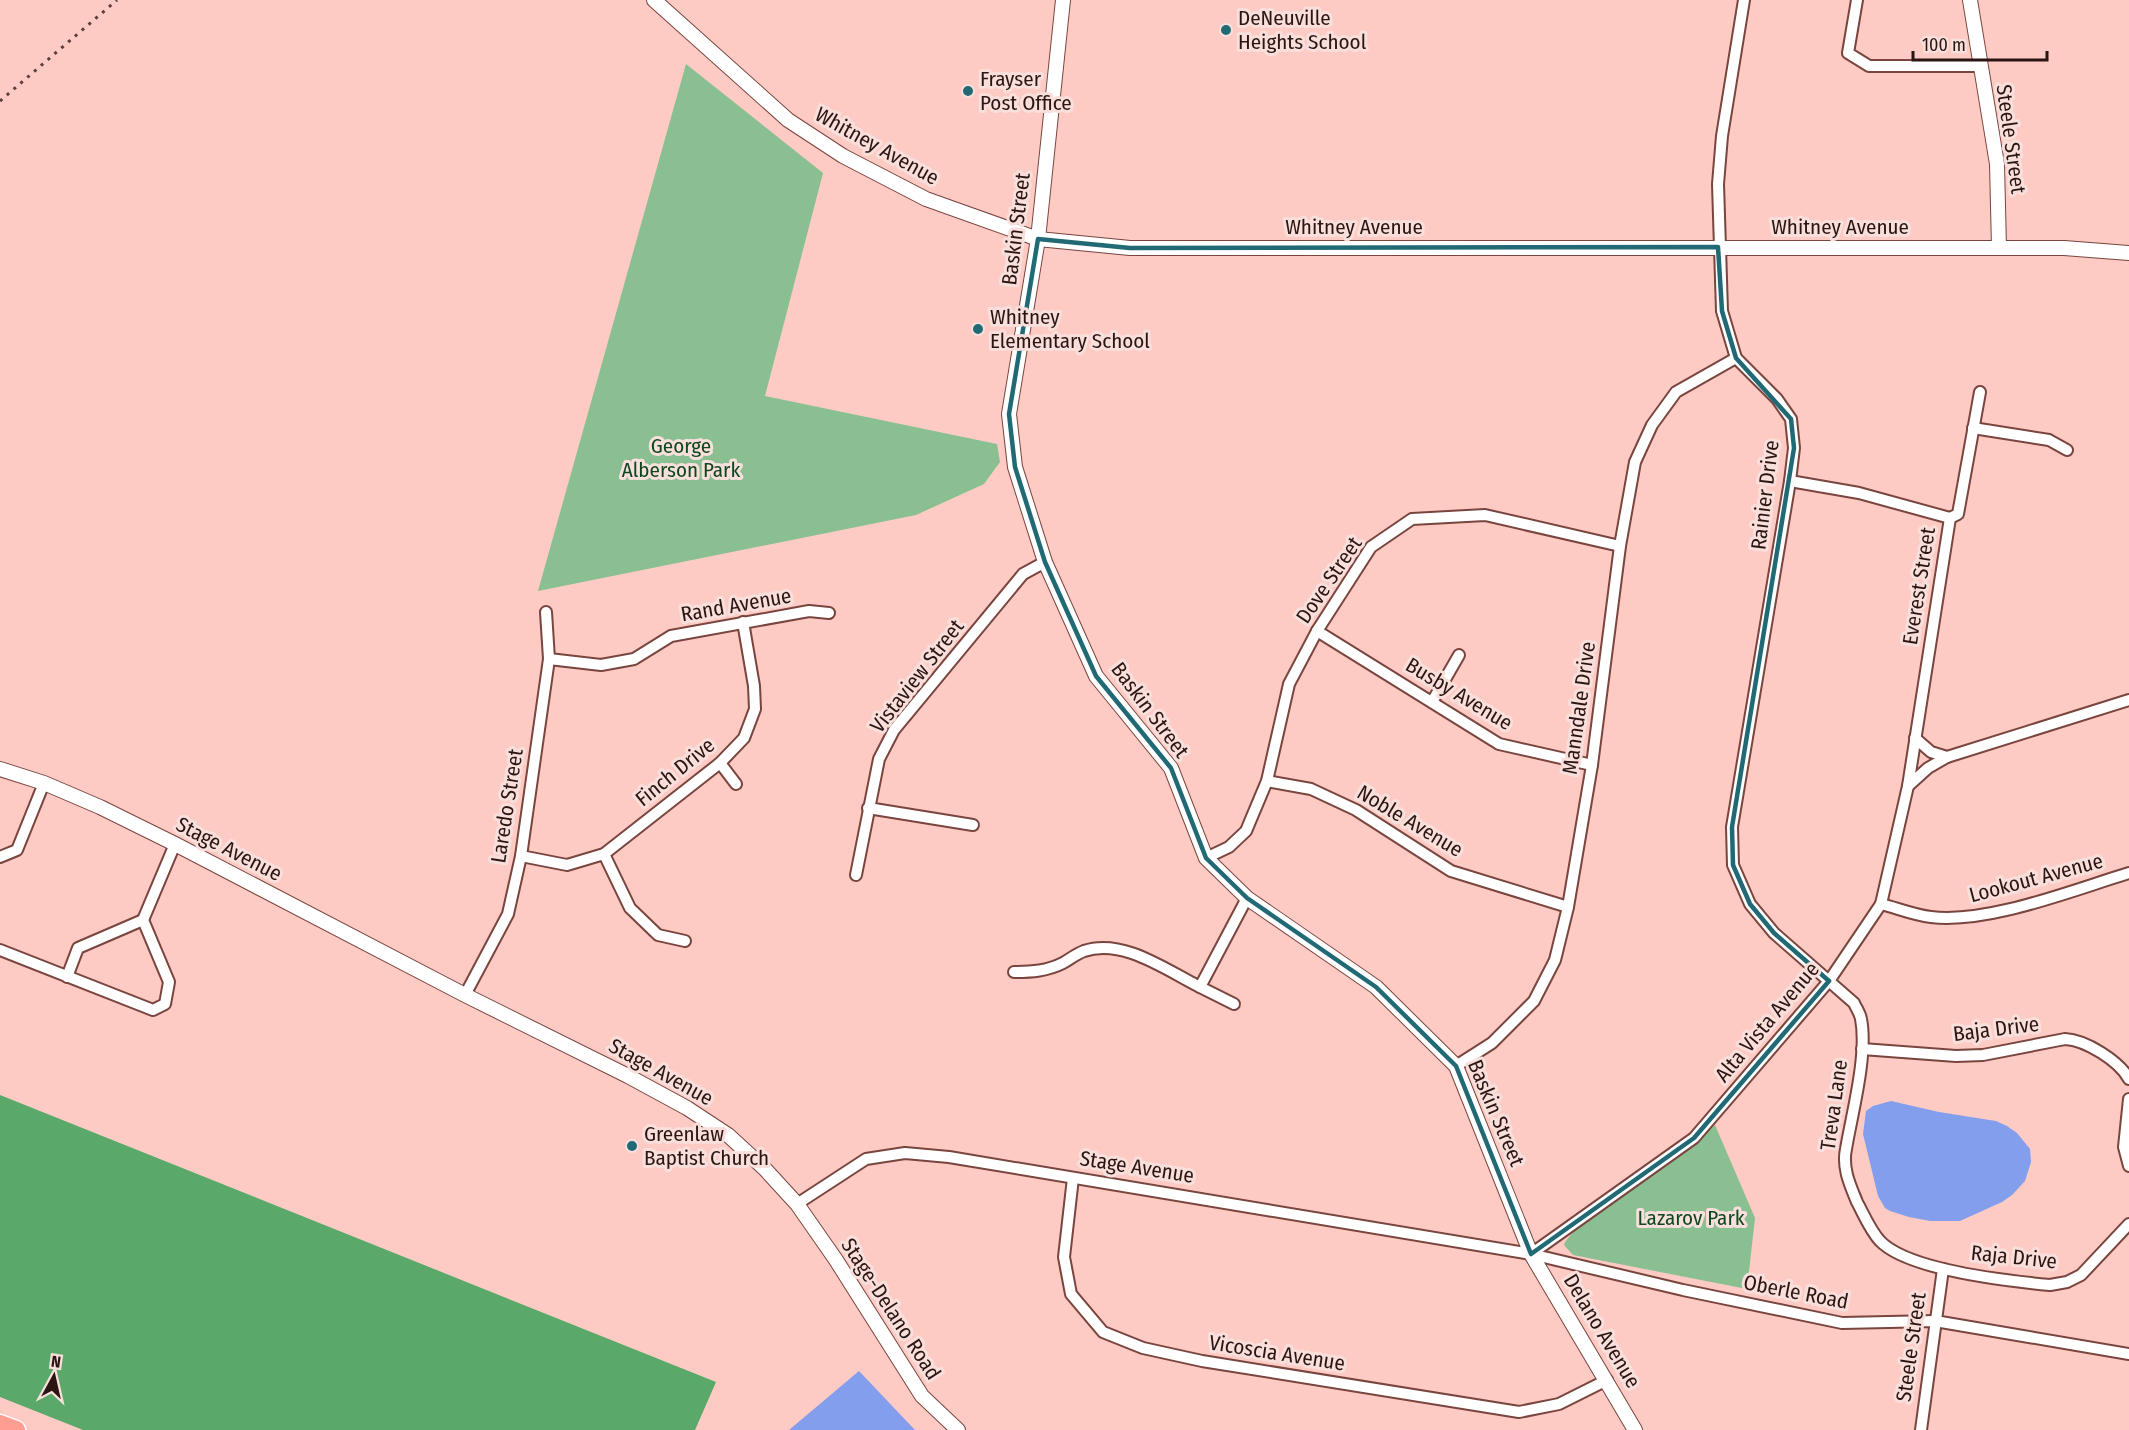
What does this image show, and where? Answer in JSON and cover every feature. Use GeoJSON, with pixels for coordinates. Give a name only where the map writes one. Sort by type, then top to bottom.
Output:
{"type":"FeatureCollection","features":[{"type":"Feature","properties":{"kind":"highway"},"geometry":{"type":"LineString","coordinates":[[0,1424],[16,1430]]}},
{"type":"Feature","properties":{"kind":"main road","name":"Whitney Avenue"},"geometry":{"type":"LineString","coordinates":[[654,0],[788,120],[843,156],[926,200],[1038,239],[1130,248],[2064,248],[2129,253]]}},
{"type":"Feature","properties":{"kind":"main road","name":"Baskin Street"},"geometry":{"type":"LineString","coordinates":[[1063,0],[1038,239],[1009,414],[1015,467],[1045,562],[1096,676],[1171,768],[1206,858],[1247,898],[1376,987],[1456,1066],[1531,1254]]}},
{"type":"Feature","properties":{"kind":"main road","name":"Steele Street"},"geometry":{"type":"LineString","coordinates":[[1970,0],[1979,66],[1992,126],[1997,164],[1999,248]]}},
{"type":"Feature","properties":{"kind":"main road","name":"Stage Avenue"},"geometry":{"type":"LineString","coordinates":[[0,769],[44,783],[100,807],[175,844],[687,1108],[728,1135],[764,1167],[796,1204]]}},
{"type":"Feature","properties":{"kind":"main road","name":"Stage-Delano Road"},"geometry":{"type":"LineString","coordinates":[[796,1204],[836,1260],[922,1396],[958,1430]]}},
{"type":"Feature","properties":{"kind":"main road","name":"Delano Avenue"},"geometry":{"type":"LineString","coordinates":[[1531,1254],[1635,1430]]}},
{"type":"Feature","properties":{"kind":"street","name":"Rainier Drive"},"geometry":{"type":"LineString","coordinates":[[1744,0],[1722,136],[1718,184],[1718,247],[1722,310],[1736,358],[1778,399],[1791,419],[1794,448],[1732,827],[1734,865],[1750,904],[1762,919],[1774,933],[1829,981]]}},
{"type":"Feature","properties":{"kind":"street"},"geometry":{"type":"LineString","coordinates":[[1857,0],[1848,53],[1869,66],[1979,66]]}},
{"type":"Feature","properties":{"kind":"street","name":"Manndale Drive"},"geometry":{"type":"LineString","coordinates":[[1456,1066],[1492,1043],[1534,1000],[1555,960],[1568,907],[1592,765],[1620,546],[1635,462],[1652,425],[1676,392],[1736,358]]}},
{"type":"Feature","properties":{"kind":"street"},"geometry":{"type":"LineString","coordinates":[[1950,518],[1958,514],[1980,392]]}},
{"type":"Feature","properties":{"kind":"street"},"geometry":{"type":"LineString","coordinates":[[1973,428],[2049,440],[2067,450]]}},
{"type":"Feature","properties":{"kind":"street","name":"Everest Street"},"geometry":{"type":"LineString","coordinates":[[1790,481],[1859,493],[1950,518],[1908,786]]}},
{"type":"Feature","properties":{"kind":"street","name":"Dove Street"},"geometry":{"type":"LineString","coordinates":[[1206,858],[1229,847],[1246,831],[1267,781],[1288,684],[1317,631],[1371,547],[1412,519],[1485,515],[1620,546]]}},
{"type":"Feature","properties":{"kind":"street","name":"Vistaview Street"},"geometry":{"type":"LineString","coordinates":[[856,874],[879,759],[894,730],[1023,574],[1045,562]]}},
{"type":"Feature","properties":{"kind":"street","name":"Rand Avenue"},"geometry":{"type":"LineString","coordinates":[[549,659],[601,665],[634,659],[671,636],[809,611],[829,613]]}},
{"type":"Feature","properties":{"kind":"street","name":"Laredo Street"},"geometry":{"type":"LineString","coordinates":[[465,995],[508,914],[521,856],[549,659],[546,612]]}},
{"type":"Feature","properties":{"kind":"street","name":"Finch Drive"},"geometry":{"type":"LineString","coordinates":[[521,856],[567,865],[604,854],[720,764],[744,738],[755,709],[754,686],[743,622]]}},
{"type":"Feature","properties":{"kind":"street","name":"Busby Avenue"},"geometry":{"type":"LineString","coordinates":[[1317,631],[1499,744],[1592,765]]}},
{"type":"Feature","properties":{"kind":"street"},"geometry":{"type":"LineString","coordinates":[[1432,702],[1460,654]]}},
{"type":"Feature","properties":{"kind":"street"},"geometry":{"type":"LineString","coordinates":[[1908,786],[1928,768],[1947,757],[2129,700]]}},
{"type":"Feature","properties":{"kind":"street"},"geometry":{"type":"LineString","coordinates":[[1915,738],[1931,752],[1947,757]]}},
{"type":"Feature","properties":{"kind":"street"},"geometry":{"type":"LineString","coordinates":[[720,764],[736,784]]}},
{"type":"Feature","properties":{"kind":"street","name":"Noble Avenue"},"geometry":{"type":"LineString","coordinates":[[1267,781],[1311,789],[1356,810],[1450,871],[1568,907]]}},
{"type":"Feature","properties":{"kind":"street"},"geometry":{"type":"LineString","coordinates":[[0,857],[17,850],[44,783]]}},
{"type":"Feature","properties":{"kind":"street","name":"Alta Vista Avenue"},"geometry":{"type":"LineString","coordinates":[[1531,1254],[1694,1138],[1829,981],[1881,904],[1908,786]]}},
{"type":"Feature","properties":{"kind":"street"},"geometry":{"type":"LineString","coordinates":[[868,808],[973,825]]}},
{"type":"Feature","properties":{"kind":"street"},"geometry":{"type":"LineString","coordinates":[[66,976],[78,948],[142,920],[175,844]]}},
{"type":"Feature","properties":{"kind":"street"},"geometry":{"type":"LineString","coordinates":[[604,854],[630,908],[658,935],[685,941]]}},
{"type":"Feature","properties":{"kind":"street","name":"Lookout Avenue"},"geometry":{"type":"LineString","coordinates":[[1881,904],[1931,917],[1970,917],[2024,905],[2129,873]]}},
{"type":"Feature","properties":{"kind":"street"},"geometry":{"type":"LineString","coordinates":[[1200,987],[1247,898]]}},
{"type":"Feature","properties":{"kind":"street"},"geometry":{"type":"LineString","coordinates":[[0,950],[153,1010],[165,1004],[169,982],[142,920]]}},
{"type":"Feature","properties":{"kind":"street"},"geometry":{"type":"LineString","coordinates":[[1014,972],[1040,972],[1083,951],[1106,947],[1131,953],[1234,1004]]}},
{"type":"Feature","properties":{"kind":"street","name":"Treva Lane"},"geometry":{"type":"LineString","coordinates":[[1829,981],[1854,1002],[1861,1017],[1862,1049],[1857,1094],[1845,1152],[1845,1169],[1852,1191],[1871,1230],[1881,1242],[1898,1254],[1943,1269]]}},
{"type":"Feature","properties":{"kind":"street","name":"Baja Drive"},"geometry":{"type":"LineString","coordinates":[[1862,1049],[1956,1056],[1983,1055],[2065,1039],[2077,1039],[2087,1043],[2127,1075]]}},
{"type":"Feature","properties":{"kind":"street"},"geometry":{"type":"LineString","coordinates":[[2129,1099],[2124,1147],[2129,1166]]}},
{"type":"Feature","properties":{"kind":"street","name":"Stage Avenue"},"geometry":{"type":"LineString","coordinates":[[796,1204],[866,1159],[905,1153],[950,1156],[1531,1254]]}},
{"type":"Feature","properties":{"kind":"street","name":"Vicoscia Avenue"},"geometry":{"type":"LineString","coordinates":[[1073,1178],[1064,1257],[1071,1294],[1103,1332],[1143,1348],[1202,1361],[1519,1412],[1559,1404],[1607,1380]]}},
{"type":"Feature","properties":{"kind":"street","name":"Raja Drive"},"geometry":{"type":"LineString","coordinates":[[1943,1269],[2034,1284],[2050,1285],[2067,1282],[2081,1275],[2129,1224]]}},
{"type":"Feature","properties":{"kind":"street","name":"Oberle Road"},"geometry":{"type":"LineString","coordinates":[[1531,1254],[1683,1290],[1842,1323],[1935,1321],[2129,1354]]}},
{"type":"Feature","properties":{"kind":"street","name":"Steele Street"},"geometry":{"type":"LineString","coordinates":[[1921,1430],[1943,1269]]}},
{"type":"Feature","properties":{"kind":"highlighted area"},"geometry":{"type":"Polygon","coordinates":[[[1038,239],[1130,248],[1718,247],[1722,311],[1736,358],[1791,419],[1794,448],[1732,827],[1733,865],[1750,904],[1774,933],[1829,981],[1694,1138],[1531,1254],[1456,1066],[1376,987],[1247,898],[1206,858],[1171,768],[1096,676],[1045,562],[1015,467],[1009,414],[1038,239]]]}},
{"type":"Feature","properties":{"kind":"green space","name":"George Alberson Park"},"geometry":{"type":"Polygon","coordinates":[[[686,64],[823,173],[765,396],[997,444],[1000,462],[984,484],[916,515],[538,591],[686,64]]]}},
{"type":"Feature","properties":{"kind":"green space"},"geometry":{"type":"Polygon","coordinates":[[[0,1095],[716,1382],[695,1430],[83,1430],[0,1397],[0,1095]]]}},
{"type":"Feature","properties":{"kind":"green space","name":"Lazarov Park"},"geometry":{"type":"Polygon","coordinates":[[[1715,1125],[1755,1218],[1747,1289],[1573,1255],[1564,1245],[1589,1218],[1650,1177],[1715,1125]]]}},
{"type":"Feature","properties":{"kind":"water"},"geometry":{"type":"Polygon","coordinates":[[[1891,1101],[1939,1112],[1996,1121],[2007,1126],[2017,1133],[2030,1149],[2031,1162],[2025,1181],[2002,1202],[1960,1221],[1930,1221],[1890,1211],[1885,1208],[1878,1196],[1863,1134],[1866,1111],[1873,1106],[1891,1101]]]}},
{"type":"Feature","properties":{"kind":"water"},"geometry":{"type":"Polygon","coordinates":[[[859,1371],[915,1430],[789,1430],[859,1371]]]}},
{"type":"Feature","properties":{"kind":"railway"},"geometry":{"type":"LineString","coordinates":[[0,101],[117,0]]}},
{"type":"Feature","properties":{"kind":"place","name":"DeNeuville Heights School"},"geometry":{"type":"Point","coordinates":[1226,30]}},
{"type":"Feature","properties":{"kind":"place","name":"Frayser Post Office"},"geometry":{"type":"Point","coordinates":[968,91]}},
{"type":"Feature","properties":{"kind":"place","name":"Whitney Elementary School"},"geometry":{"type":"Point","coordinates":[978,329]}},
{"type":"Feature","properties":{"kind":"place","name":"Greenlaw Baptist Church"},"geometry":{"type":"Point","coordinates":[632,1146]}}]}
